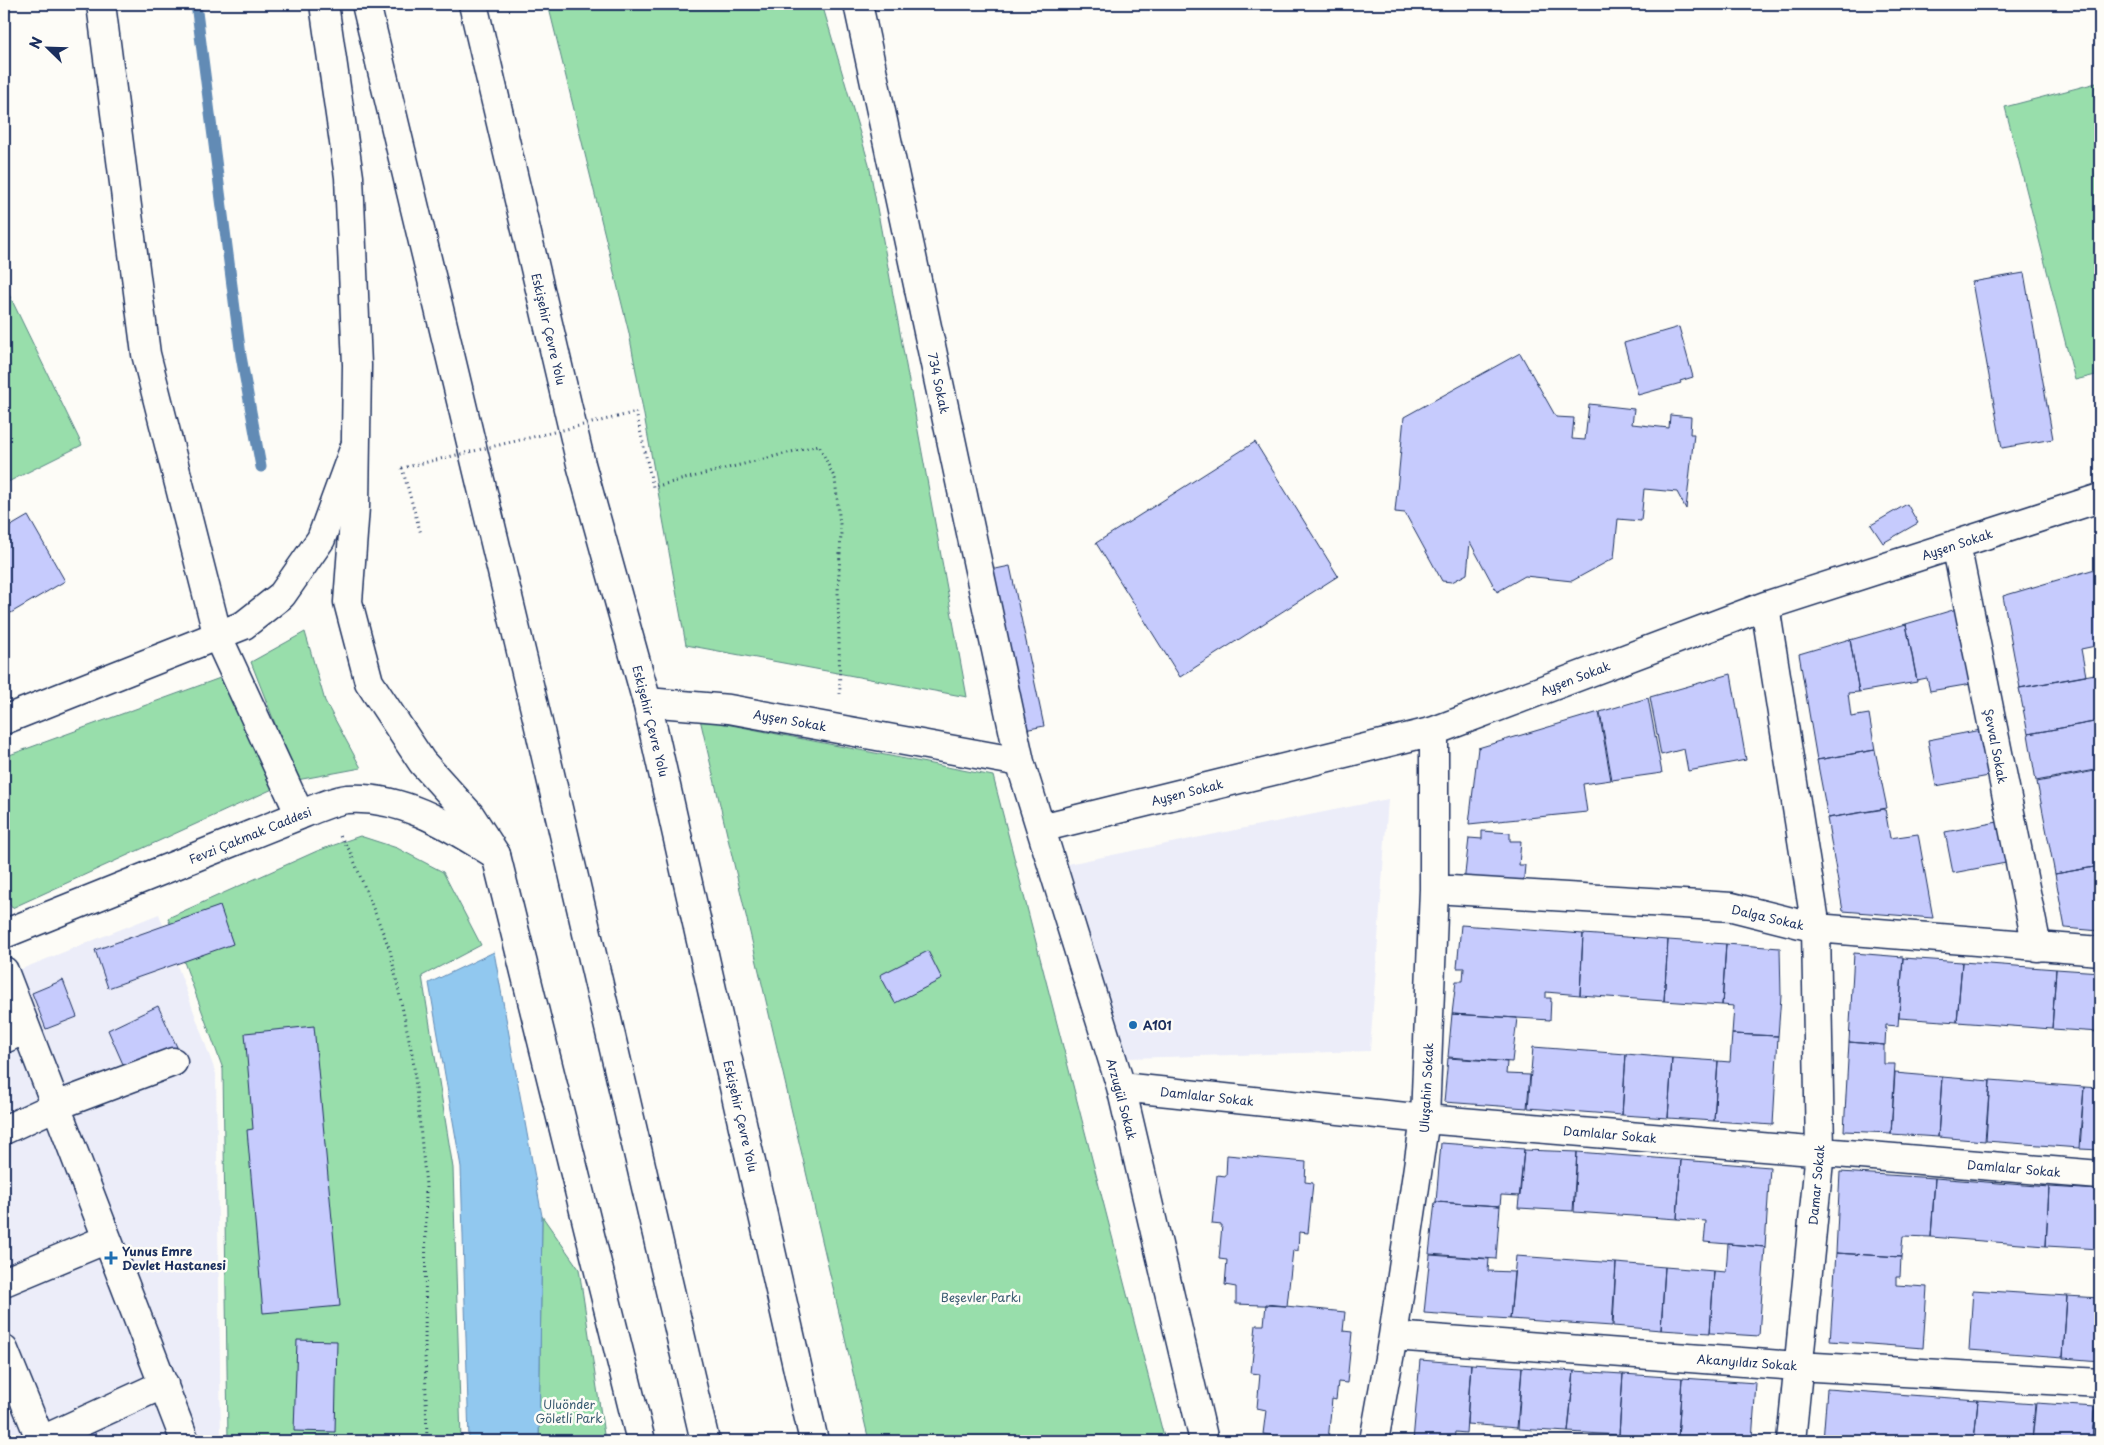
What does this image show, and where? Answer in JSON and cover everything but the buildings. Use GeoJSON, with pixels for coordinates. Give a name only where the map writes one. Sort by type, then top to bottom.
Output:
{"type":"FeatureCollection","features":[{"type":"Feature","properties":{"kind":"main road"},"geometry":{"type":"LineString","coordinates":[[101,4],[146,354],[218,637],[310,811]]}},
{"type":"Feature","properties":{"kind":"main road"},"geometry":{"type":"LineString","coordinates":[[324,4],[349,177],[357,365],[354,508],[348,602],[370,682],[422,762],[470,816],[496,855],[641,1441]]}},
{"type":"Feature","properties":{"kind":"main road"},"geometry":{"type":"LineString","coordinates":[[366,4],[537,718],[705,1441]]}},
{"type":"Feature","properties":{"kind":"main road","name":"Eskişehir Çevre Yolu"},"geometry":{"type":"LineString","coordinates":[[473,4],[581,464],[648,702],[814,1441]]}},
{"type":"Feature","properties":{"kind":"main road","name":"734 Sokak"},"geometry":{"type":"LineString","coordinates":[[858,4],[1020,762]]}},
{"type":"Feature","properties":{"kind":"main road"},"geometry":{"type":"LineString","coordinates":[[4,720],[218,637],[244,625],[282,595],[321,539],[356,446]]}},
{"type":"Feature","properties":{"kind":"main road","name":"Ayşen Sokak"},"geometry":{"type":"LineString","coordinates":[[1040,828],[1434,731],[1765,606],[2100,498]]}},
{"type":"Feature","properties":{"kind":"main road","name":"Şevval Sokak"},"geometry":{"type":"LineString","coordinates":[[1956,544],[2037,947]]}},
{"type":"Feature","properties":{"kind":"main road","name":"Damar Sokak"},"geometry":{"type":"LineString","coordinates":[[1765,606],[1816,928],[1820,1152],[1797,1366],[1791,1441]]}},
{"type":"Feature","properties":{"kind":"main road","name":"Ayşen Sokak"},"geometry":{"type":"LineString","coordinates":[[648,702],[729,709],[1020,762]]}},
{"type":"Feature","properties":{"kind":"main road","name":"Uluşahin Sokak"},"geometry":{"type":"LineString","coordinates":[[1374,1441],[1393,1336],[1425,1119],[1434,889],[1434,731]]}},
{"type":"Feature","properties":{"kind":"main road","name":"Arzugül Sokak"},"geometry":{"type":"LineString","coordinates":[[1020,762],[1121,1087],[1204,1441]]}},
{"type":"Feature","properties":{"kind":"main road","name":"Fevzi Çakmak Caddesi"},"geometry":{"type":"LineString","coordinates":[[4,934],[310,811],[347,799],[389,802],[432,817],[496,855]]}},
{"type":"Feature","properties":{"kind":"main road","name":"Dalga Sokak"},"geometry":{"type":"LineString","coordinates":[[1434,889],[1732,907],[1816,928],[2100,951]]}},
{"type":"Feature","properties":{"kind":"main road"},"geometry":{"type":"LineString","coordinates":[[4,971],[15,1034],[56,1106],[186,1441]]}},
{"type":"Feature","properties":{"kind":"main road"},"geometry":{"type":"LineString","coordinates":[[4,1130],[56,1106],[173,1062]]}},
{"type":"Feature","properties":{"kind":"main road","name":"Damlalar Sokak"},"geometry":{"type":"LineString","coordinates":[[1121,1087],[1425,1119],[2100,1176]]}},
{"type":"Feature","properties":{"kind":"main road"},"geometry":{"type":"LineString","coordinates":[[4,1282],[107,1239]]}},
{"type":"Feature","properties":{"kind":"main road","name":"Akanyıldız Sokak"},"geometry":{"type":"LineString","coordinates":[[1393,1336],[1797,1366],[2100,1383]]}},
{"type":"Feature","properties":{"kind":"main road"},"geometry":{"type":"LineString","coordinates":[[4,1350],[41,1441],[164,1384]]}},
{"type":"Feature","properties":{"kind":"path"},"geometry":{"type":"LineString","coordinates":[[421,534],[402,468],[636,412],[652,487],[819,445],[835,479],[841,533],[838,592],[842,730]]}},
{"type":"Feature","properties":{"kind":"path"},"geometry":{"type":"LineString","coordinates":[[310,811],[350,851],[390,950],[413,1058],[426,1185],[425,1354],[427,1441]]}},
{"type":"Feature","properties":{"kind":"shaded area"},"geometry":{"type":"Polygon","coordinates":[[[1388,799],[1370,1051],[1128,1058],[1068,864],[1388,799]]]}},
{"type":"Feature","properties":{"kind":"shaded area","name":"Yunus Emre Devlet Hastanesi"},"geometry":{"type":"Polygon","coordinates":[[[159,914],[216,1074],[221,1441],[4,1441],[4,976],[159,914]]]}},
{"type":"Feature","properties":{"kind":"green space"},"geometry":{"type":"Polygon","coordinates":[[[548,4],[822,4],[869,164],[967,697],[686,645],[629,333],[548,4]]]}},
{"type":"Feature","properties":{"kind":"green space"},"geometry":{"type":"Polygon","coordinates":[[[2100,82],[2100,374],[2075,380],[2005,107],[2100,82]]]}},
{"type":"Feature","properties":{"kind":"green space"},"geometry":{"type":"Polygon","coordinates":[[[4,284],[82,445],[4,484],[4,284]]]}},
{"type":"Feature","properties":{"kind":"green space"},"geometry":{"type":"Polygon","coordinates":[[[305,632],[325,701],[361,768],[297,780],[251,662],[305,632]]]}},
{"type":"Feature","properties":{"kind":"green space"},"geometry":{"type":"Polygon","coordinates":[[[231,674],[277,787],[12,908],[4,895],[4,757],[231,674]]]}},
{"type":"Feature","properties":{"kind":"green space","name":"Beşevler Parkı"},"geometry":{"type":"Polygon","coordinates":[[[700,719],[993,776],[1165,1441],[869,1441],[700,719]]]}},
{"type":"Feature","properties":{"kind":"green space"},"geometry":{"type":"Polygon","coordinates":[[[360,836],[397,848],[443,872],[481,945],[422,976],[453,1168],[461,1441],[228,1441],[223,1069],[168,918],[317,851],[360,836]]]}},
{"type":"Feature","properties":{"kind":"green space","name":"Uluönder Göletli Park"},"geometry":{"type":"Polygon","coordinates":[[[542,1216],[579,1269],[605,1441],[539,1441],[542,1216]]]}},
{"type":"Feature","properties":{"kind":"water"},"geometry":{"type":"Polygon","coordinates":[[[494,952],[542,1216],[539,1441],[469,1441],[461,1167],[429,983],[494,952]]]}},
{"type":"Feature","properties":{"kind":"waterway"},"geometry":{"type":"LineString","coordinates":[[196,4],[241,356],[261,467]]}},
{"type":"Feature","properties":{"kind":"place","name":"A101"},"geometry":{"type":"Point","coordinates":[1133,1025]}},
{"type":"Feature","properties":{"kind":"place","name":"Yunus Emre Devlet Hastanesi"},"geometry":{"type":"Point","coordinates":[111,1258]}}]}
